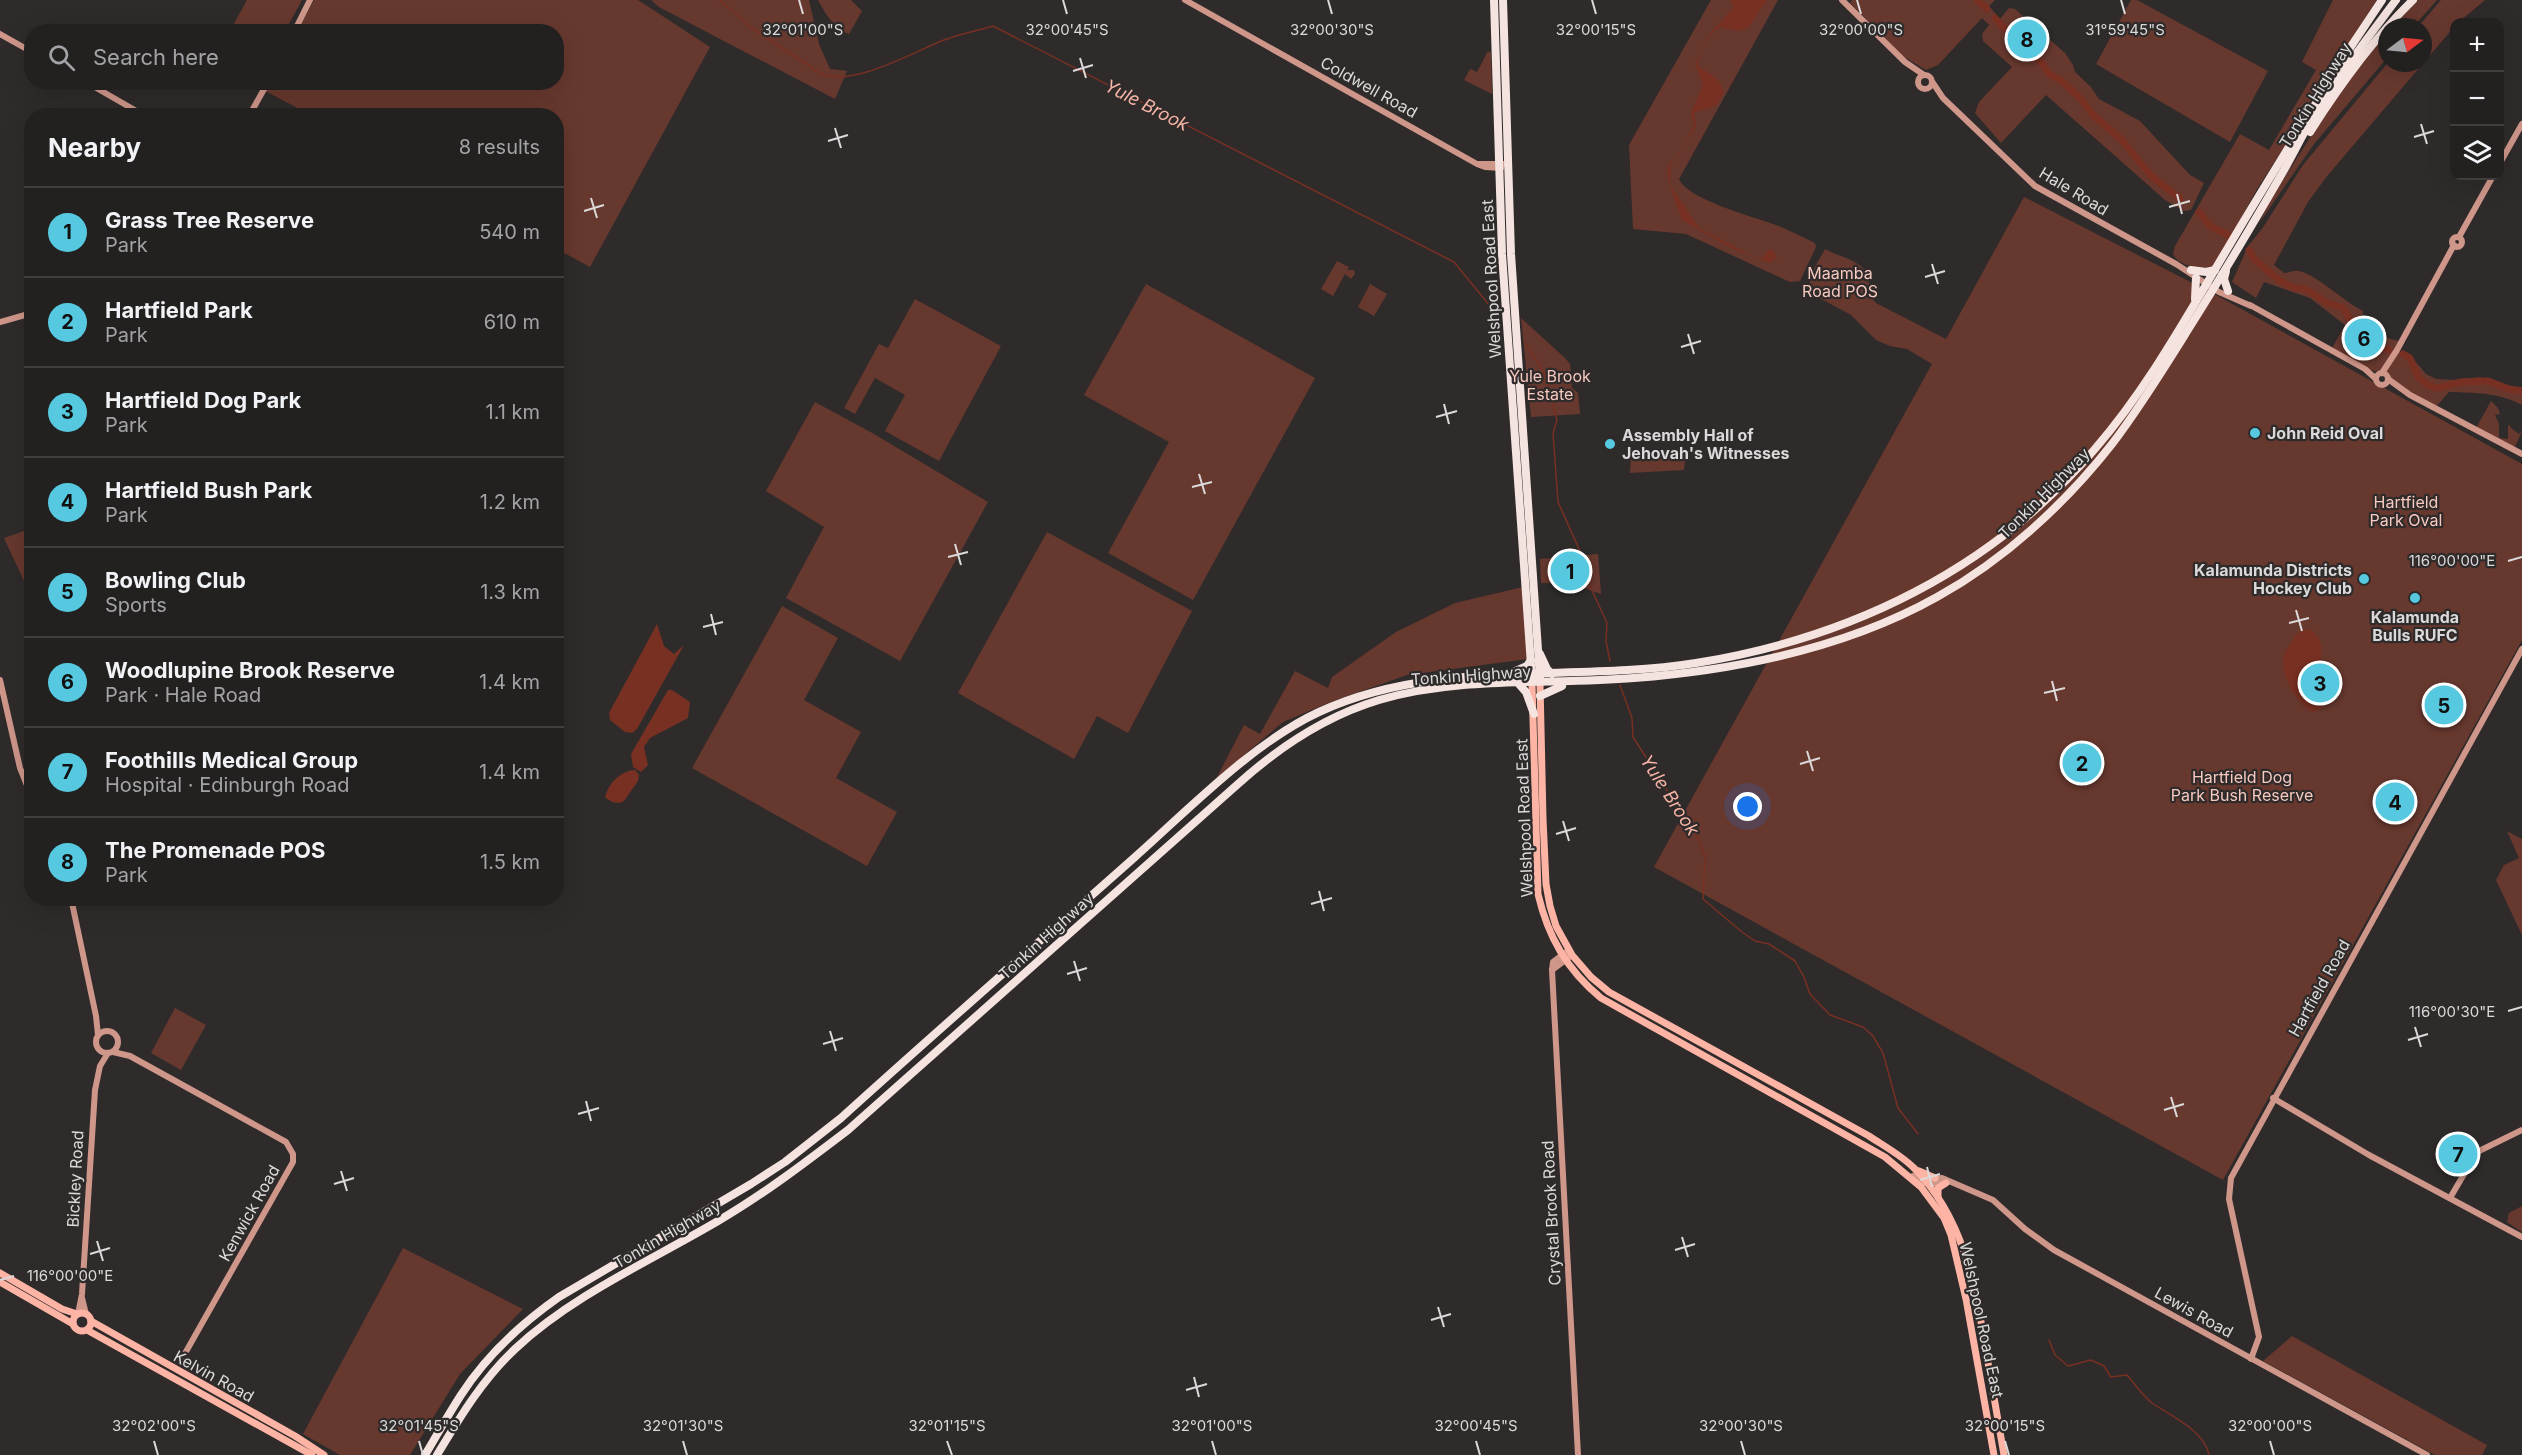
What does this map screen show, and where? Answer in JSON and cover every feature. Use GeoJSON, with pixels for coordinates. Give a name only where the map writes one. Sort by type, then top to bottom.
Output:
{"type":"FeatureCollection","features":[{"type":"Feature","properties":{"kind":"highway","name":"Welshpool Road East"},"geometry":{"type":"LineString","coordinates":[[1494,0],[1506,254],[1531,659],[1536,675]]}},
{"type":"Feature","properties":{"kind":"highway","name":"Welshpool Road East"},"geometry":{"type":"LineString","coordinates":[[1503,0],[1503,166]]}},
{"type":"Feature","properties":{"kind":"highway","name":"Tonkin Highway"},"geometry":{"type":"LineString","coordinates":[[425,1455],[470,1382],[505,1342],[532,1318],[560,1298],[723,1203],[822,1133],[1219,783],[1284,730],[1346,700],[1392,686],[1443,679],[1630,672],[1738,656],[1827,630],[1917,593],[1972,560],[2023,520],[2069,477],[2093,452],[2150,378],[2192,309],[2227,267],[2232,249],[2352,45],[2382,0]]}},
{"type":"Feature","properties":{"kind":"highway","name":"Tonkin Highway"},"geometry":{"type":"LineString","coordinates":[[437,1455],[486,1379],[538,1328],[572,1305],[720,1220],[792,1173],[848,1130],[1267,758],[1326,722],[1379,700],[1429,689],[1693,673],[1747,663],[1845,637],[1937,597],[1995,559],[2075,486],[2110,446],[2146,396],[2212,284],[2216,270],[2285,168],[2317,110],[2396,0]]}},
{"type":"Feature","properties":{"kind":"highway"},"geometry":{"type":"LineString","coordinates":[[2285,168],[2339,87],[2389,25],[2413,0]]}},
{"type":"Feature","properties":{"kind":"highway","name":"Welshpool Road East"},"geometry":{"type":"LineString","coordinates":[[1506,254],[1533,562],[1536,684]]}},
{"type":"Feature","properties":{"kind":"highway"},"geometry":{"type":"LineString","coordinates":[[2227,267],[2224,279],[2228,291]]}},
{"type":"Feature","properties":{"kind":"highway"},"geometry":{"type":"LineString","coordinates":[[2191,270],[2206,272],[2216,270]]}},
{"type":"Feature","properties":{"kind":"highway"},"geometry":{"type":"LineString","coordinates":[[2192,309],[2196,295],[2196,278]]}},
{"type":"Feature","properties":{"kind":"highway"},"geometry":{"type":"LineString","coordinates":[[1536,644],[1544,663],[1552,674]]}},
{"type":"Feature","properties":{"kind":"highway"},"geometry":{"type":"LineString","coordinates":[[1502,676],[1527,666],[1531,659]]}},
{"type":"Feature","properties":{"kind":"highway"},"geometry":{"type":"LineString","coordinates":[[1540,696],[1555,688],[1581,681]]}},
{"type":"Feature","properties":{"kind":"highway"},"geometry":{"type":"LineString","coordinates":[[1519,684],[1526,692],[1534,714]]}},
{"type":"Feature","properties":{"kind":"main road"},"geometry":{"type":"LineString","coordinates":[[298,24],[310,0]]}},
{"type":"Feature","properties":{"kind":"main road","name":"Coldwell Road"},"geometry":{"type":"LineString","coordinates":[[1185,0],[1477,164],[1485,167],[1503,166]]}},
{"type":"Feature","properties":{"kind":"main road"},"geometry":{"type":"LineString","coordinates":[[1842,0],[1921,77],[1920,87],[1926,89],[1933,83]]}},
{"type":"Feature","properties":{"kind":"main road"},"geometry":{"type":"LineString","coordinates":[[0,34],[24,48]]}},
{"type":"Feature","properties":{"kind":"main road","name":"Hale Road"},"geometry":{"type":"LineString","coordinates":[[1921,77],[1930,76],[1943,98],[2035,186],[2178,265],[2196,278],[2228,291],[2251,306]]}},
{"type":"Feature","properties":{"kind":"main road","name":"Hale Road"},"geometry":{"type":"LineString","coordinates":[[1926,89],[1943,98]]}},
{"type":"Feature","properties":{"kind":"main road"},"geometry":{"type":"LineString","coordinates":[[100,90],[131,108]]}},
{"type":"Feature","properties":{"kind":"main road"},"geometry":{"type":"LineString","coordinates":[[253,108],[264,90]]}},
{"type":"Feature","properties":{"kind":"main road"},"geometry":{"type":"LineString","coordinates":[[2504,155],[2522,124]]}},
{"type":"Feature","properties":{"kind":"main road"},"geometry":{"type":"LineString","coordinates":[[2491,180],[2459,237],[2454,238],[2454,245],[2383,377],[2522,456]]}},
{"type":"Feature","properties":{"kind":"main road","name":"Hale Road"},"geometry":{"type":"LineString","coordinates":[[2178,265],[2191,270],[2251,306],[2383,377]]}},
{"type":"Feature","properties":{"kind":"main road"},"geometry":{"type":"LineString","coordinates":[[0,322],[24,315]]}},
{"type":"Feature","properties":{"kind":"main road","name":"Hartfield Road"},"geometry":{"type":"LineString","coordinates":[[2251,1359],[2259,1337],[2228,1193],[2230,1178],[2522,649]]}},
{"type":"Feature","properties":{"kind":"main road"},"geometry":{"type":"LineString","coordinates":[[0,680],[3,707],[24,778]]}},
{"type":"Feature","properties":{"kind":"main road","name":"Welshpool Road East"},"geometry":{"type":"LineString","coordinates":[[1536,684],[1540,696],[1546,884],[1554,919],[1570,953],[1591,977],[1609,992],[1869,1137],[1914,1168],[1928,1184],[1950,1235],[1961,1270],[1994,1455]]}},
{"type":"Feature","properties":{"kind":"main road","name":"Welshpool Road East"},"geometry":{"type":"LineString","coordinates":[[1536,684],[1534,714],[1535,838],[1538,894],[1546,924],[1563,958],[1601,998],[1861,1144],[1906,1173],[1937,1202],[1953,1222],[1977,1296],[2004,1455]]}},
{"type":"Feature","properties":{"kind":"main road"},"geometry":{"type":"LineString","coordinates":[[73,906],[96,1016],[98,1035],[96,1041],[98,1048],[110,1052],[117,1046],[118,1039],[96,1016]]}},
{"type":"Feature","properties":{"kind":"main road","name":"Crystal Brook Road"},"geometry":{"type":"LineString","coordinates":[[1570,953],[1552,970],[1578,1455]]}},
{"type":"Feature","properties":{"kind":"main road"},"geometry":{"type":"LineString","coordinates":[[98,1035],[109,1030]]}},
{"type":"Feature","properties":{"kind":"main road","name":"Kenwick Road"},"geometry":{"type":"LineString","coordinates":[[118,1039],[130,1056]]}},
{"type":"Feature","properties":{"kind":"main road","name":"Bickley Road"},"geometry":{"type":"LineString","coordinates":[[80,1314],[93,1106],[99,1066],[98,1048]]}},
{"type":"Feature","properties":{"kind":"main road","name":"Kenwick Road"},"geometry":{"type":"LineString","coordinates":[[110,1052],[130,1056],[286,1142],[293,1154],[293,1162],[183,1357]]}},
{"type":"Feature","properties":{"kind":"main road","name":"Bickley Road"},"geometry":{"type":"LineString","coordinates":[[99,1066],[110,1052]]}},
{"type":"Feature","properties":{"kind":"main road"},"geometry":{"type":"LineString","coordinates":[[2272,1100],[2432,1189],[2451,1196],[2462,1205],[2522,1237]]}},
{"type":"Feature","properties":{"kind":"main road"},"geometry":{"type":"LineString","coordinates":[[2451,1196],[2476,1152],[2522,1130]]}},
{"type":"Feature","properties":{"kind":"main road"},"geometry":{"type":"LineString","coordinates":[[1914,1168],[1935,1178],[1928,1184]]}},
{"type":"Feature","properties":{"kind":"main road","name":"Lewis Road"},"geometry":{"type":"LineString","coordinates":[[1906,1173],[1928,1184],[1955,1184]]}},
{"type":"Feature","properties":{"kind":"main road","name":"Lewis Road"},"geometry":{"type":"LineString","coordinates":[[1935,1178],[1942,1178],[1993,1200],[2025,1229],[2054,1250],[2427,1455]]}},
{"type":"Feature","properties":{"kind":"main road"},"geometry":{"type":"LineString","coordinates":[[1937,1202],[1938,1188],[1946,1183]]}},
{"type":"Feature","properties":{"kind":"main road"},"geometry":{"type":"LineString","coordinates":[[0,1273],[73,1324],[80,1314]]}},
{"type":"Feature","properties":{"kind":"main road"},"geometry":{"type":"LineString","coordinates":[[0,1282],[80,1314],[91,1321],[87,1330]]}},
{"type":"Feature","properties":{"kind":"main road","name":"Kelvin Road"},"geometry":{"type":"LineString","coordinates":[[91,1321],[324,1455]]}},
{"type":"Feature","properties":{"kind":"main road","name":"Kelvin Road"},"geometry":{"type":"LineString","coordinates":[[73,1324],[78,1330],[87,1330],[312,1455]]}},
{"type":"Feature","properties":{"kind":"main road"},"geometry":{"type":"LineString","coordinates":[[1991,1434],[2000,1432]]}},
{"type":"Feature","properties":{"kind":"green space"},"geometry":{"type":"Polygon","coordinates":[[[247,0],[302,0],[289,24],[234,24],[247,0]]]}},
{"type":"Feature","properties":{"kind":"green space"},"geometry":{"type":"Polygon","coordinates":[[[314,0],[638,0],[710,47],[590,267],[564,253],[564,108],[298,108],[265,91],[564,90],[564,24],[301,24],[314,0]]]}},
{"type":"Feature","properties":{"kind":"green space"},"geometry":{"type":"Polygon","coordinates":[[[651,0],[809,0],[819,44],[830,69],[847,71],[835,99],[659,7],[651,0]]]}},
{"type":"Feature","properties":{"kind":"green space"},"geometry":{"type":"Polygon","coordinates":[[[818,0],[851,0],[862,11],[849,34],[834,24],[818,0]]]}},
{"type":"Feature","properties":{"kind":"green space"},"geometry":{"type":"Polygon","coordinates":[[[1711,0],[1778,0],[1679,179],[1685,187],[1708,201],[1776,225],[1815,243],[1816,247],[1800,281],[1790,282],[1686,234],[1633,229],[1629,145],[1711,0]]]}},
{"type":"Feature","properties":{"kind":"green space"},"geometry":{"type":"Polygon","coordinates":[[[1852,0],[1995,0],[1989,6],[2000,19],[2009,8],[2015,9],[2065,53],[2075,72],[2091,87],[2099,99],[2140,121],[2190,175],[2204,183],[2191,210],[2184,211],[2165,200],[2046,95],[2001,143],[1975,113],[1979,102],[2012,67],[1983,41],[1982,34],[1989,25],[1982,18],[1938,65],[1926,70],[1904,57],[1850,3],[1852,0]]]}},
{"type":"Feature","properties":{"kind":"green space"},"geometry":{"type":"Polygon","coordinates":[[[2131,0],[2137,0],[2268,71],[2230,142],[2096,64],[2131,0]]]}},
{"type":"Feature","properties":{"kind":"green space"},"geometry":{"type":"Polygon","coordinates":[[[2333,0],[2377,0],[2295,125],[2297,127],[2257,189],[2214,267],[2197,268],[2186,265],[2173,254],[2175,246],[2240,134],[2269,150],[2316,70],[2302,62],[2333,0]]]}},
{"type":"Feature","properties":{"kind":"green space"},"geometry":{"type":"Polygon","coordinates":[[[2418,0],[2437,0],[2421,18],[2400,18],[2418,0]]]}},
{"type":"Feature","properties":{"kind":"green space"},"geometry":{"type":"Polygon","coordinates":[[[2441,0],[2485,0],[2464,18],[2450,18],[2450,32],[2432,53],[2432,18],[2426,18],[2441,0]]]}},
{"type":"Feature","properties":{"kind":"green space"},"geometry":{"type":"Polygon","coordinates":[[[2378,42],[2378,69],[2314,144],[2260,222],[2278,188],[2330,107],[2378,42]]]}},
{"type":"Feature","properties":{"kind":"green space"},"geometry":{"type":"Polygon","coordinates":[[[1488,51],[1491,53],[1492,94],[1464,80],[1470,69],[1477,72],[1488,51]]]}},
{"type":"Feature","properties":{"kind":"green space"},"geometry":{"type":"Polygon","coordinates":[[[2380,72],[2416,72],[2328,175],[2308,202],[2274,265],[2284,273],[2297,271],[2306,273],[2363,311],[2365,325],[2369,329],[2381,336],[2401,342],[2397,350],[2416,362],[2426,374],[2436,379],[2455,380],[2480,377],[2505,386],[2522,387],[2522,405],[2495,395],[2449,392],[2435,408],[2388,379],[2385,373],[2365,369],[2331,350],[2345,325],[2310,298],[2264,282],[2256,298],[2232,282],[2248,246],[2262,229],[2303,165],[2380,72]]]}},
{"type":"Feature","properties":{"kind":"green space"},"geometry":{"type":"Polygon","coordinates":[[[2024,197],[2216,295],[2522,464],[2522,640],[2223,1180],[1654,867],[1932,364],[1907,349],[1890,346],[1876,340],[1851,315],[1812,294],[1810,283],[1816,265],[1825,249],[1855,262],[1867,275],[1876,303],[1946,339],[2024,197]]]}},
{"type":"Feature","properties":{"kind":"green space"},"geometry":{"type":"Polygon","coordinates":[[[1337,261],[1349,267],[1347,270],[1354,270],[1355,274],[1351,279],[1345,274],[1333,296],[1321,289],[1337,261]]]}},
{"type":"Feature","properties":{"kind":"green space"},"geometry":{"type":"Polygon","coordinates":[[[1146,284],[1315,378],[1193,600],[1108,553],[1169,442],[1084,395],[1146,284]]]}},
{"type":"Feature","properties":{"kind":"green space"},"geometry":{"type":"Polygon","coordinates":[[[1370,284],[1387,294],[1374,316],[1358,307],[1370,284]]]}},
{"type":"Feature","properties":{"kind":"green space"},"geometry":{"type":"Polygon","coordinates":[[[915,299],[1001,346],[939,461],[885,431],[905,395],[875,378],[855,414],[844,408],[879,344],[888,348],[915,299]]]}},
{"type":"Feature","properties":{"kind":"green space","name":"Yule Brook Estate"},"geometry":{"type":"Polygon","coordinates":[[[1521,318],[1570,364],[1572,388],[1578,393],[1580,414],[1531,417],[1521,318]]]}},
{"type":"Feature","properties":{"kind":"green space"},"geometry":{"type":"Polygon","coordinates":[[[2491,401],[2500,414],[2495,415],[2499,424],[2499,438],[2508,439],[2508,426],[2510,425],[2519,434],[2522,431],[2514,449],[2475,430],[2491,401]]]}},
{"type":"Feature","properties":{"kind":"green space"},"geometry":{"type":"Polygon","coordinates":[[[815,402],[874,434],[988,502],[900,661],[786,598],[824,527],[766,491],[815,402]]]}},
{"type":"Feature","properties":{"kind":"green space"},"geometry":{"type":"Polygon","coordinates":[[[1689,452],[1684,470],[1630,473],[1631,457],[1689,452]]]}},
{"type":"Feature","properties":{"kind":"green space"},"geometry":{"type":"Polygon","coordinates":[[[24,531],[24,581],[4,538],[24,531]]]}},
{"type":"Feature","properties":{"kind":"green space"},"geometry":{"type":"Polygon","coordinates":[[[1047,532],[1192,611],[1128,733],[1097,716],[1074,759],[958,693],[1047,532]]]}},
{"type":"Feature","properties":{"kind":"green space"},"geometry":{"type":"Polygon","coordinates":[[[1598,554],[1601,594],[1572,584],[1541,583],[1540,559],[1598,554]]]}},
{"type":"Feature","properties":{"kind":"green space"},"geometry":{"type":"Polygon","coordinates":[[[1523,587],[1528,659],[1407,675],[1328,703],[1283,722],[1216,779],[1244,725],[1260,734],[1295,671],[1328,688],[1332,677],[1396,632],[1455,603],[1523,587]]]}},
{"type":"Feature","properties":{"kind":"green space"},"geometry":{"type":"Polygon","coordinates":[[[782,606],[838,638],[804,700],[861,732],[836,778],[897,812],[867,866],[692,768],[782,606]]]}},
{"type":"Feature","properties":{"kind":"green space"},"geometry":{"type":"Polygon","coordinates":[[[2507,831],[2522,839],[2522,935],[2496,880],[2504,865],[2519,858],[2507,831]]]}},
{"type":"Feature","properties":{"kind":"green space"},"geometry":{"type":"Polygon","coordinates":[[[175,1008],[206,1025],[181,1070],[151,1053],[175,1008]]]}},
{"type":"Feature","properties":{"kind":"green space"},"geometry":{"type":"Polygon","coordinates":[[[2522,1206],[2522,1232],[2507,1222],[2509,1213],[2522,1206]]]}},
{"type":"Feature","properties":{"kind":"green space"},"geometry":{"type":"Polygon","coordinates":[[[403,1248],[523,1309],[460,1374],[410,1455],[340,1455],[303,1434],[403,1248]]]}},
{"type":"Feature","properties":{"kind":"green space"},"geometry":{"type":"Polygon","coordinates":[[[2292,1336],[2487,1445],[2482,1455],[2435,1455],[2263,1361],[2292,1336]]]}},
{"type":"Feature","properties":{"kind":"shaded area"},"geometry":{"type":"Polygon","coordinates":[[[1730,0],[1767,0],[1749,27],[1739,31],[1720,27],[1705,43],[1697,65],[1716,79],[1724,92],[1715,106],[1694,113],[1696,127],[1684,145],[1694,126],[1691,113],[1703,85],[1695,64],[1708,36],[1734,7],[1730,0]]]}},
{"type":"Feature","properties":{"kind":"shaded area"},"geometry":{"type":"Polygon","coordinates":[[[1676,158],[1671,163],[1670,185],[1699,228],[1754,257],[1733,249],[1682,220],[1671,190],[1669,181],[1668,174],[1671,161],[1676,158]]]}},
{"type":"Feature","properties":{"kind":"shaded area"},"geometry":{"type":"Polygon","coordinates":[[[1769,250],[1773,251],[1777,257],[1770,263],[1754,257],[1762,258],[1769,250]]]}},
{"type":"Feature","properties":{"kind":"shaded area"},"geometry":{"type":"Polygon","coordinates":[[[657,624],[664,646],[674,654],[684,645],[637,729],[632,733],[625,732],[610,720],[609,713],[657,624]]]}},
{"type":"Feature","properties":{"kind":"shaded area"},"geometry":{"type":"Polygon","coordinates":[[[2308,629],[2319,639],[2321,646],[2319,687],[2323,706],[2312,712],[2300,702],[2290,687],[2283,663],[2294,638],[2300,632],[2308,629]]]}},
{"type":"Feature","properties":{"kind":"shaded area"},"geometry":{"type":"Polygon","coordinates":[[[668,690],[672,690],[690,702],[688,718],[650,738],[644,747],[648,765],[641,772],[633,767],[631,754],[668,690]]]}},
{"type":"Feature","properties":{"kind":"shaded area"},"geometry":{"type":"Polygon","coordinates":[[[635,770],[639,775],[638,781],[624,801],[614,802],[605,797],[609,787],[616,779],[635,770]]]}},
{"type":"Feature","properties":{"kind":"waterway","name":"Yule Brook"},"geometry":{"type":"LineString","coordinates":[[720,0],[753,29],[823,74],[839,77],[857,75],[876,69],[950,38],[993,26],[1454,262],[1494,311]]}},
{"type":"Feature","properties":{"kind":"waterway"},"geometry":{"type":"LineString","coordinates":[[1977,0],[1987,9]]}},
{"type":"Feature","properties":{"kind":"waterway"},"geometry":{"type":"LineString","coordinates":[[1995,18],[2015,40],[2041,62],[2049,74],[2062,81],[2081,99],[2093,115],[2122,140],[2150,175],[2180,199]]}},
{"type":"Feature","properties":{"kind":"waterway"},"geometry":{"type":"LineString","coordinates":[[2199,212],[2210,226],[2228,235]]}},
{"type":"Feature","properties":{"kind":"waterway"},"geometry":{"type":"LineString","coordinates":[[2249,250],[2254,259],[2280,281],[2294,288],[2306,289],[2327,303],[2343,308],[2359,335],[2389,350]]}},
{"type":"Feature","properties":{"kind":"waterway","name":"Yule Brook"},"geometry":{"type":"LineString","coordinates":[[1525,343],[1543,371],[1549,389]]}},
{"type":"Feature","properties":{"kind":"waterway"},"geometry":{"type":"LineString","coordinates":[[2403,354],[2410,358],[2418,377],[2429,386],[2438,388],[2461,382],[2488,381],[2522,391]]}},
{"type":"Feature","properties":{"kind":"waterway","name":"Yule Brook"},"geometry":{"type":"LineString","coordinates":[[1550,392],[1557,420],[1553,433],[1558,502],[1588,569],[1590,586],[1607,623],[1606,641],[1610,661]]}},
{"type":"Feature","properties":{"kind":"waterway","name":"Yule Brook"},"geometry":{"type":"LineString","coordinates":[[1620,685],[1632,718],[1633,737],[1700,842],[1705,857],[1703,899],[1755,941],[1769,944],[1795,961],[1810,994],[1830,1015],[1863,1027],[1873,1036],[1883,1053],[1898,1108],[1918,1134]]}},
{"type":"Feature","properties":{"kind":"waterway"},"geometry":{"type":"LineString","coordinates":[[2049,1340],[2055,1355],[2068,1366],[2091,1360],[2104,1366],[2111,1377],[2127,1375],[2152,1403],[2194,1431],[2206,1446],[2209,1455]]}},
{"type":"Feature","properties":{"kind":"place","name":"The Promenade POS"},"geometry":{"type":"Point","coordinates":[2027,39]}},
{"type":"Feature","properties":{"kind":"place","name":"Woodlupine Brook Reserve"},"geometry":{"type":"Point","coordinates":[2364,338]}},
{"type":"Feature","properties":{"kind":"place","name":"John Reid Oval"},"geometry":{"type":"Point","coordinates":[2255,433]}},
{"type":"Feature","properties":{"kind":"place","name":"Assembly Hall of Jehovah's Witnesses"},"geometry":{"type":"Point","coordinates":[1610,444]}},
{"type":"Feature","properties":{"kind":"place","name":"Grass Tree Reserve"},"geometry":{"type":"Point","coordinates":[1570,571]}},
{"type":"Feature","properties":{"kind":"place","name":"Kalamunda Districts Hockey Club"},"geometry":{"type":"Point","coordinates":[2364,579]}},
{"type":"Feature","properties":{"kind":"place","name":"Kalamunda Bulls RUFC"},"geometry":{"type":"Point","coordinates":[2415,598]}},
{"type":"Feature","properties":{"kind":"place","name":"Hartfield Dog Park"},"geometry":{"type":"Point","coordinates":[2320,683]}},
{"type":"Feature","properties":{"kind":"place","name":"Bowling Club"},"geometry":{"type":"Point","coordinates":[2444,705]}},
{"type":"Feature","properties":{"kind":"place","name":"Hartfield Park"},"geometry":{"type":"Point","coordinates":[2082,763]}},
{"type":"Feature","properties":{"kind":"place","name":"Hartfield Bush Park"},"geometry":{"type":"Point","coordinates":[2395,802]}},
{"type":"Feature","properties":{"kind":"place","name":"Foothills Medical Group"},"geometry":{"type":"Point","coordinates":[2458,1154]}},
{"type":"Feature","properties":{"kind":"park label","name":"Maamba Road POS"},"geometry":{"type":"Point","coordinates":[1840,282]}},
{"type":"Feature","properties":{"kind":"park label","name":"Hartfield Park Oval"},"geometry":{"type":"Point","coordinates":[2406,511]}},
{"type":"Feature","properties":{"kind":"park label","name":"Hartfield Dog Park Bush Reserve"},"geometry":{"type":"Point","coordinates":[2242,786]}}]}
